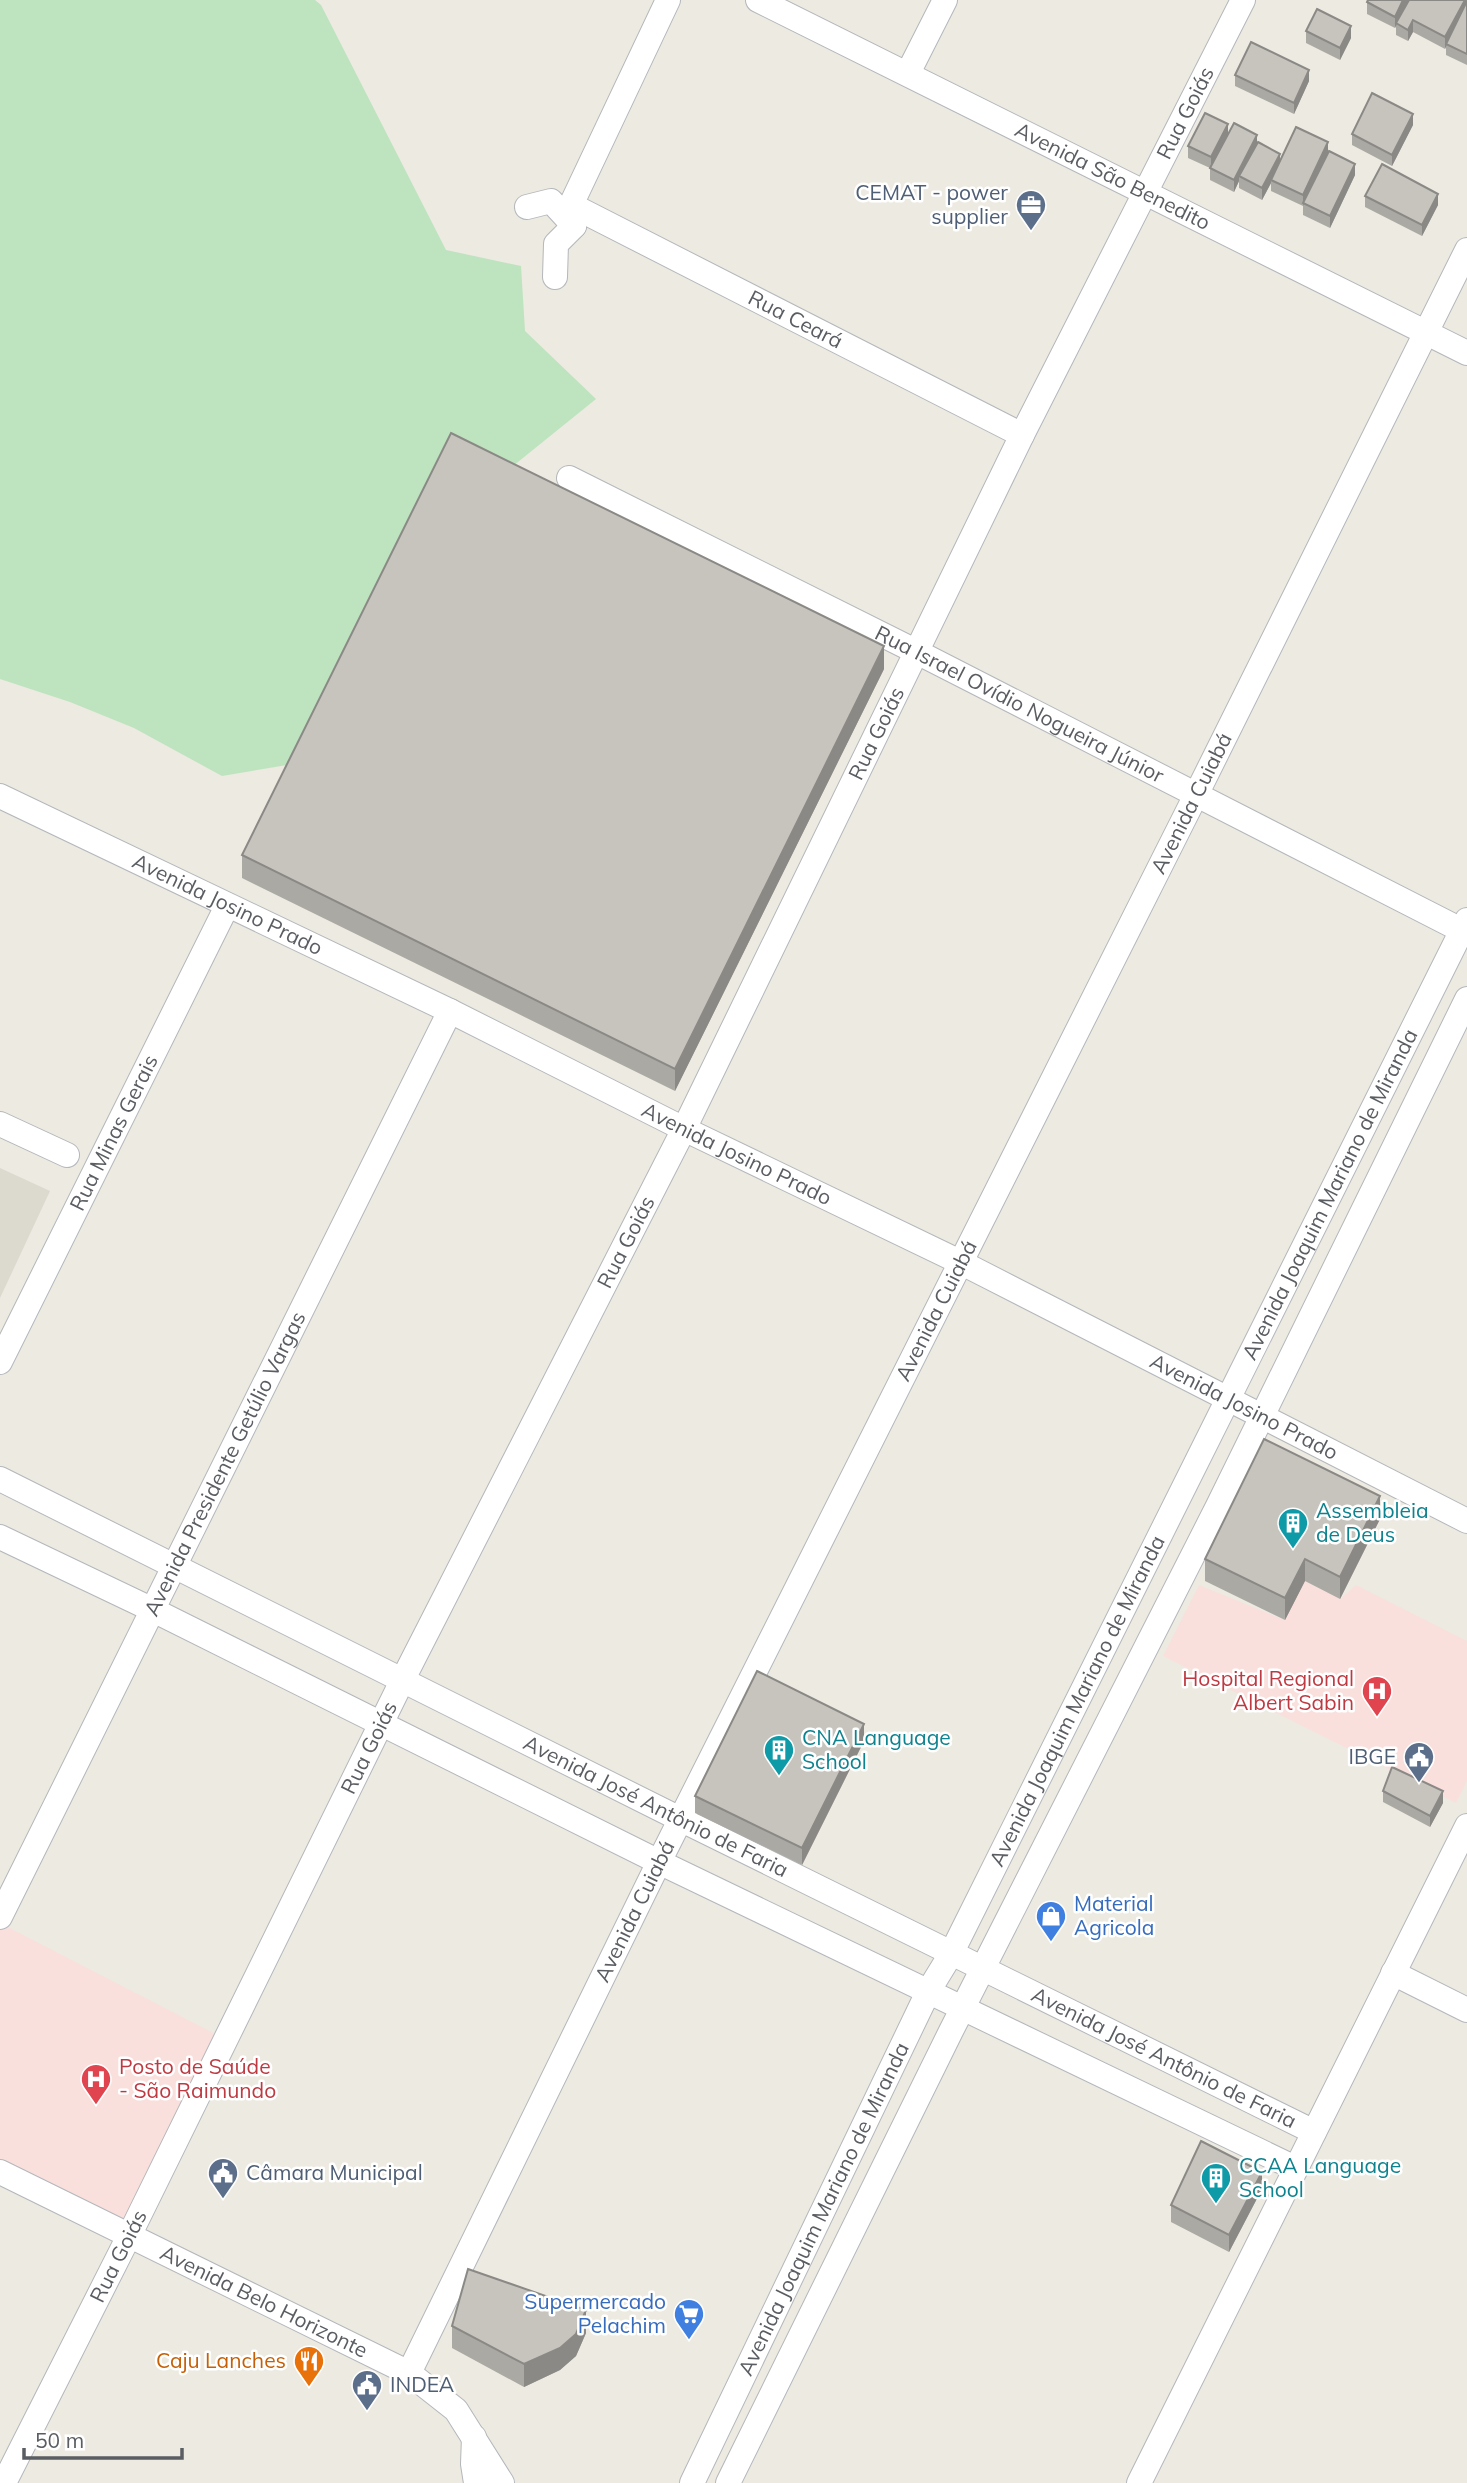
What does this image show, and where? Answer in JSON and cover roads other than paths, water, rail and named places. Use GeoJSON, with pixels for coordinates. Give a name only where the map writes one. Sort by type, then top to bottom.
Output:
{"type":"FeatureCollection","features":[{"type":"Feature","properties":{"kind":"street"},"geometry":{"type":"LineString","coordinates":[[555,276],[556,244],[573,215],[668,0]]}},
{"type":"Feature","properties":{"kind":"street","name":"Avenida São Benedito"},"geometry":{"type":"LineString","coordinates":[[758,0],[1467,353]]}},
{"type":"Feature","properties":{"kind":"street"},"geometry":{"type":"LineString","coordinates":[[908,73],[945,0]]}},
{"type":"Feature","properties":{"kind":"street","name":"Rua Goiás"},"geometry":{"type":"LineString","coordinates":[[4,2483],[130,2234],[380,1724],[684,1129],[1021,435],[1243,0]]}},
{"type":"Feature","properties":{"kind":"street","name":"Rua Ceará"},"geometry":{"type":"LineString","coordinates":[[527,207],[551,201],[573,215],[1021,435]]}},
{"type":"Feature","properties":{"kind":"street","name":"Avenida Cuiabá"},"geometry":{"type":"LineString","coordinates":[[409,2373],[659,1862],[1467,250]]}},
{"type":"Feature","properties":{"kind":"street","name":"Rua Israel Ovídio Nogueira Júnior"},"geometry":{"type":"LineString","coordinates":[[569,478],[1465,928]]}},
{"type":"Feature","properties":{"kind":"street","name":"Avenida Josino Prado"},"geometry":{"type":"LineString","coordinates":[[0,796],[450,1011],[684,1129],[960,1262],[1467,1521]]}},
{"type":"Feature","properties":{"kind":"street","name":"Rua Minas Gerais"},"geometry":{"type":"LineString","coordinates":[[0,1362],[227,906]]}},
{"type":"Feature","properties":{"kind":"street","name":"Avenida Joaquim Mariano de Miranda"},"geometry":{"type":"LineString","coordinates":[[695,2476],[929,1990],[951,1954],[1465,928]]}},
{"type":"Feature","properties":{"kind":"street","name":"Avenida Joaquim Mariano de Miranda"},"geometry":{"type":"LineString","coordinates":[[728,2483],[982,1969],[1261,1418],[1467,999]]}},
{"type":"Feature","properties":{"kind":"street","name":"Avenida Presidente Getúlio Vargas"},"geometry":{"type":"LineString","coordinates":[[0,1917],[450,1011]]}},
{"type":"Feature","properties":{"kind":"street"},"geometry":{"type":"LineString","coordinates":[[0,1124],[66,1155]]}},
{"type":"Feature","properties":{"kind":"street","name":"Avenida José Antônio de Faria"},"geometry":{"type":"LineString","coordinates":[[0,1479],[951,1954],[1314,2132]]}},
{"type":"Feature","properties":{"kind":"street","name":"Avenida José Antônio de Faria"},"geometry":{"type":"LineString","coordinates":[[0,1537],[153,1610],[659,1862],[1294,2168]]}},
{"type":"Feature","properties":{"kind":"street"},"geometry":{"type":"LineString","coordinates":[[1133,1591],[1167,1606]]}},
{"type":"Feature","properties":{"kind":"street"},"geometry":{"type":"LineString","coordinates":[[1139,2483],[1467,1826]]}},
{"type":"Feature","properties":{"kind":"street"},"geometry":{"type":"LineString","coordinates":[[1393,1973],[1467,2010]]}},
{"type":"Feature","properties":{"kind":"street","name":"Avenida Belo Horizonte"},"geometry":{"type":"LineString","coordinates":[[0,2172],[409,2373],[456,2410],[502,2483]]}},
{"type":"Feature","properties":{"kind":"street"},"geometry":{"type":"LineString","coordinates":[[474,2437],[475,2483]]}},
{"type":"Feature","properties":{"kind":"street"},"geometry":{"type":"LineString","coordinates":[[695,2476],[728,2483]]}},
{"type":"Feature","properties":{"kind":"place","name":"CEMAT - power supplier"},"geometry":{"type":"Point","coordinates":[1031,232]}},
{"type":"Feature","properties":{"kind":"place","name":"Assembleia de Deus"},"geometry":{"type":"Point","coordinates":[1293,1550]}},
{"type":"Feature","properties":{"kind":"place","name":"Hospital Regional Albert Sabin"},"geometry":{"type":"Point","coordinates":[1377,1718]}},
{"type":"Feature","properties":{"kind":"place","name":"CNA Language School"},"geometry":{"type":"Point","coordinates":[779,1777]}},
{"type":"Feature","properties":{"kind":"place","name":"IBGE"},"geometry":{"type":"Point","coordinates":[1419,1784]}},
{"type":"Feature","properties":{"kind":"place","name":"Material Agricola"},"geometry":{"type":"Point","coordinates":[1051,1943]}},
{"type":"Feature","properties":{"kind":"place","name":"Posto de Saúde - São Raimundo"},"geometry":{"type":"Point","coordinates":[96,2106]}},
{"type":"Feature","properties":{"kind":"place","name":"Câmara Municipal"},"geometry":{"type":"Point","coordinates":[223,2200]}},
{"type":"Feature","properties":{"kind":"place","name":"CCAA Language School"},"geometry":{"type":"Point","coordinates":[1216,2205]}},
{"type":"Feature","properties":{"kind":"place","name":"Supermercado Pelachim"},"geometry":{"type":"Point","coordinates":[689,2341]}},
{"type":"Feature","properties":{"kind":"place","name":"Caju Lanches"},"geometry":{"type":"Point","coordinates":[309,2388]}},
{"type":"Feature","properties":{"kind":"place","name":"INDEA"},"geometry":{"type":"Point","coordinates":[367,2412]}}]}
